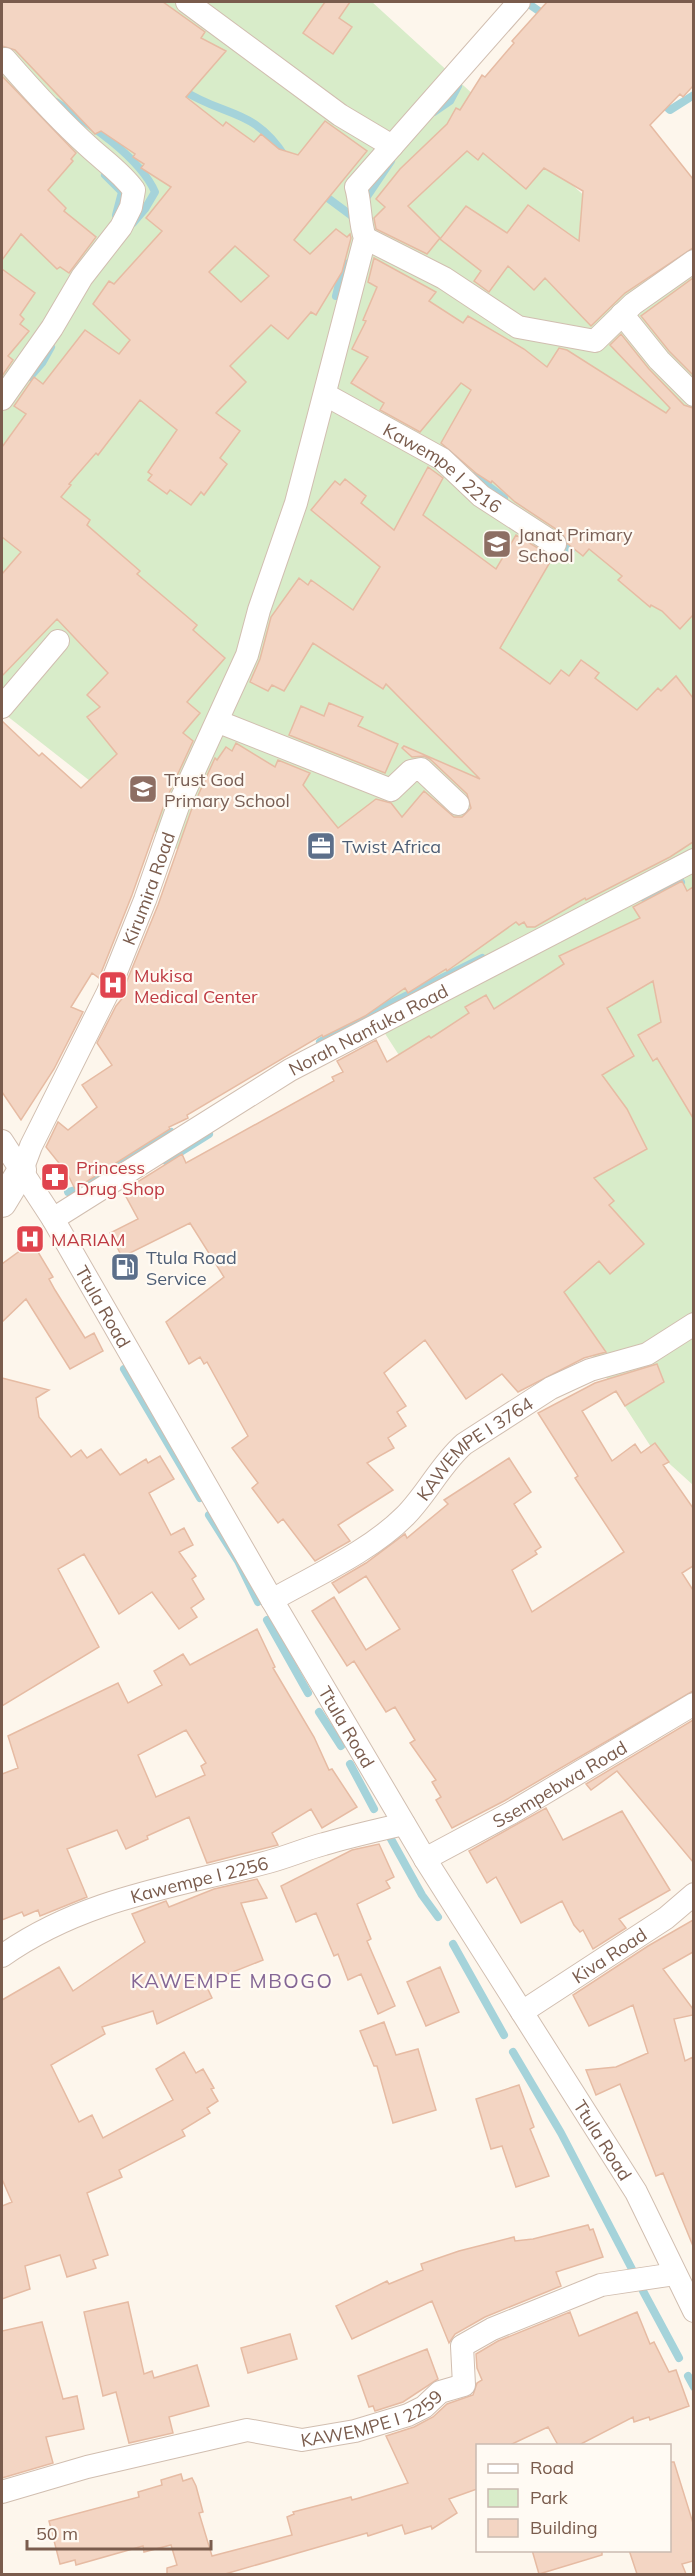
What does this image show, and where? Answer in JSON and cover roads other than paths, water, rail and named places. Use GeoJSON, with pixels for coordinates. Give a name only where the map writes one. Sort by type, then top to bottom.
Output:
{"type":"FeatureCollection","features":[{"type":"Feature","properties":{"kind":"street"},"geometry":{"type":"LineString","coordinates":[[187,2],[340,115],[392,146]]}},
{"type":"Feature","properties":{"kind":"street"},"geometry":{"type":"LineString","coordinates":[[519,2],[356,187],[361,211],[360,224],[365,238],[444,278],[518,327],[596,341],[633,304],[693,261]]}},
{"type":"Feature","properties":{"kind":"street"},"geometry":{"type":"LineString","coordinates":[[2,399],[52,328],[82,277],[121,227],[131,207],[134,190],[123,175],[88,146],[42,101],[5,59]]}},
{"type":"Feature","properties":{"kind":"street","name":"Kirumira Road"},"geometry":{"type":"LineString","coordinates":[[22,1170],[31,1146],[112,982],[145,900],[178,806],[219,722],[247,655],[259,610],[296,503],[326,395],[326,379],[365,238]]}},
{"type":"Feature","properties":{"kind":"street"},"geometry":{"type":"LineString","coordinates":[[622,315],[659,360],[693,395]]}},
{"type":"Feature","properties":{"kind":"street","name":"Kawempe I 2216"},"geometry":{"type":"LineString","coordinates":[[326,395],[442,459],[481,496],[555,544]]}},
{"type":"Feature","properties":{"kind":"street"},"geometry":{"type":"LineString","coordinates":[[2,707],[58,641]]}},
{"type":"Feature","properties":{"kind":"street"},"geometry":{"type":"LineString","coordinates":[[219,722],[391,790],[411,771],[421,769],[459,804]]}},
{"type":"Feature","properties":{"kind":"street","name":"Norah Nanfuka Road"},"geometry":{"type":"LineString","coordinates":[[53,1219],[290,1070],[497,960],[692,866]]}},
{"type":"Feature","properties":{"kind":"street","name":"Ttula Road"},"geometry":{"type":"LineString","coordinates":[[2,1141],[53,1219],[404,1824],[636,2192],[693,2311]]}},
{"type":"Feature","properties":{"kind":"street"},"geometry":{"type":"LineString","coordinates":[[2,1203],[22,1170]]}},
{"type":"Feature","properties":{"kind":"street","name":"KAWEMPE I 3764"},"geometry":{"type":"LineString","coordinates":[[272,1600],[341,1561],[405,1516],[425,1494],[453,1453],[464,1444],[551,1388],[590,1370],[647,1354],[693,1324]]}},
{"type":"Feature","properties":{"kind":"street","name":"Ssempebwa Road"},"geometry":{"type":"LineString","coordinates":[[425,1858],[511,1813],[693,1704]]}},
{"type":"Feature","properties":{"kind":"street","name":"Kawempe I 2256"},"geometry":{"type":"LineString","coordinates":[[2,1956],[29,1936],[65,1918],[122,1899],[404,1824]]}},
{"type":"Feature","properties":{"kind":"street","name":"Kiva Road"},"geometry":{"type":"LineString","coordinates":[[522,2012],[666,1918],[693,1893]]}},
{"type":"Feature","properties":{"kind":"street","name":"KAWEMPE I 2259"},"geometry":{"type":"LineString","coordinates":[[2,2492],[87,2467],[247,2430],[302,2440],[387,2423],[424,2407],[440,2392],[464,2385],[462,2346],[492,2330],[601,2285],[675,2274]]}},
{"type":"Feature","properties":{"kind":"waterway"},"geometry":{"type":"LineString","coordinates":[[526,2],[546,16]]}},
{"type":"Feature","properties":{"kind":"waterway"},"geometry":{"type":"LineString","coordinates":[[434,112],[450,101],[458,86]]}},
{"type":"Feature","properties":{"kind":"waterway"},"geometry":{"type":"LineString","coordinates":[[181,89],[211,105],[250,121],[274,142],[286,158]]}},
{"type":"Feature","properties":{"kind":"waterway"},"geometry":{"type":"LineString","coordinates":[[661,102],[670,110],[694,95]]}},
{"type":"Feature","properties":{"kind":"waterway"},"geometry":{"type":"LineString","coordinates":[[56,102],[112,142],[138,166],[148,179],[155,192],[133,223]]}},
{"type":"Feature","properties":{"kind":"waterway"},"geometry":{"type":"LineString","coordinates":[[366,198],[391,161]]}},
{"type":"Feature","properties":{"kind":"waterway"},"geometry":{"type":"LineString","coordinates":[[105,175],[122,192],[116,215]]}},
{"type":"Feature","properties":{"kind":"waterway"},"geometry":{"type":"LineString","coordinates":[[321,193],[356,219]]}},
{"type":"Feature","properties":{"kind":"waterway"},"geometry":{"type":"LineString","coordinates":[[336,296],[344,263]]}},
{"type":"Feature","properties":{"kind":"waterway"},"geometry":{"type":"LineString","coordinates":[[30,377],[42,363],[51,347]]}},
{"type":"Feature","properties":{"kind":"waterway"},"geometry":{"type":"LineString","coordinates":[[475,476],[504,498]]}},
{"type":"Feature","properties":{"kind":"waterway"},"geometry":{"type":"LineString","coordinates":[[559,540],[571,550]]}},
{"type":"Feature","properties":{"kind":"waterway"},"geometry":{"type":"LineString","coordinates":[[644,898],[681,882]]}},
{"type":"Feature","properties":{"kind":"waterway"},"geometry":{"type":"LineString","coordinates":[[320,1042],[357,1020],[482,958]]}},
{"type":"Feature","properties":{"kind":"waterway"},"geometry":{"type":"LineString","coordinates":[[92,1181],[171,1132]]}},
{"type":"Feature","properties":{"kind":"waterway"},"geometry":{"type":"LineString","coordinates":[[166,1161],[209,1134]]}},
{"type":"Feature","properties":{"kind":"waterway"},"geometry":{"type":"LineString","coordinates":[[68,1192],[82,1188]]}},
{"type":"Feature","properties":{"kind":"waterway"},"geometry":{"type":"LineString","coordinates":[[124,1369],[200,1498]]}},
{"type":"Feature","properties":{"kind":"waterway"},"geometry":{"type":"LineString","coordinates":[[209,1515],[238,1561],[258,1602]]}},
{"type":"Feature","properties":{"kind":"waterway"},"geometry":{"type":"LineString","coordinates":[[267,1620],[308,1693]]}},
{"type":"Feature","properties":{"kind":"waterway"},"geometry":{"type":"LineString","coordinates":[[319,1712],[341,1746]]}},
{"type":"Feature","properties":{"kind":"waterway"},"geometry":{"type":"LineString","coordinates":[[350,1764],[374,1809]]}},
{"type":"Feature","properties":{"kind":"waterway"},"geometry":{"type":"LineString","coordinates":[[386,1830],[422,1895],[438,1917]]}},
{"type":"Feature","properties":{"kind":"waterway"},"geometry":{"type":"LineString","coordinates":[[453,1944],[504,2035]]}},
{"type":"Feature","properties":{"kind":"waterway"},"geometry":{"type":"LineString","coordinates":[[513,2052],[561,2133],[633,2271]]}},
{"type":"Feature","properties":{"kind":"waterway"},"geometry":{"type":"LineString","coordinates":[[643,2291],[679,2358]]}},
{"type":"Feature","properties":{"kind":"waterway"},"geometry":{"type":"LineString","coordinates":[[688,2376],[694,2387]]}},
{"type":"Feature","properties":{"kind":"place","name":"Janat Primary School"},"geometry":{"type":"Point","coordinates":[497,544]}},
{"type":"Feature","properties":{"kind":"place","name":"Trust God Primary School"},"geometry":{"type":"Point","coordinates":[143,789]}},
{"type":"Feature","properties":{"kind":"place","name":"Twist Africa"},"geometry":{"type":"Point","coordinates":[321,846]}},
{"type":"Feature","properties":{"kind":"place","name":"Mukisa Medical Center"},"geometry":{"type":"Point","coordinates":[113,985]}},
{"type":"Feature","properties":{"kind":"place","name":"Princess Drug Shop"},"geometry":{"type":"Point","coordinates":[55,1177]}},
{"type":"Feature","properties":{"kind":"place","name":"MARIAM"},"geometry":{"type":"Point","coordinates":[30,1239]}},
{"type":"Feature","properties":{"kind":"place","name":"Ttula Road Service"},"geometry":{"type":"Point","coordinates":[125,1267]}},
{"type":"Feature","properties":{"kind":"district","name":"KAWEMPE MBOGO"},"geometry":{"type":"Point","coordinates":[232,1980]}}]}
